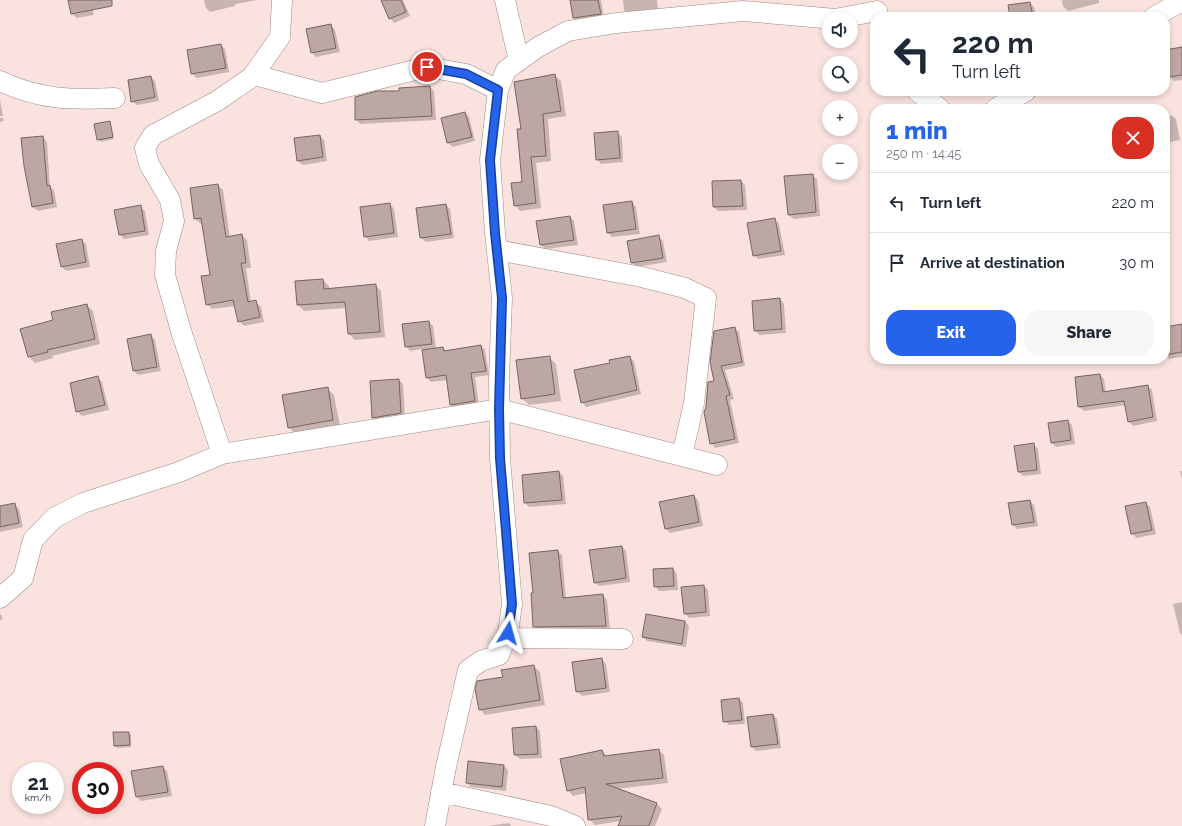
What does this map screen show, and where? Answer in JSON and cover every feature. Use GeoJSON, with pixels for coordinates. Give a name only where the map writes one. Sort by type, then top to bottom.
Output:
{"type":"FeatureCollection","features":[{"type":"Feature","properties":{"kind":"street"},"geometry":{"type":"LineString","coordinates":[[222,454],[182,334],[165,275],[166,251],[174,221],[170,200],[149,164],[145,148],[153,135],[217,101],[254,75],[280,37],[282,0]]}},
{"type":"Feature","properties":{"kind":"street"},"geometry":{"type":"LineString","coordinates":[[505,0],[519,61]]}},
{"type":"Feature","properties":{"kind":"street"},"geometry":{"type":"LineString","coordinates":[[1163,12],[1182,1]]}},
{"type":"Feature","properties":{"kind":"street"},"geometry":{"type":"LineString","coordinates":[[435,826],[468,670],[481,661],[499,655],[506,638],[512,604],[500,458],[499,409],[502,298],[490,160],[498,90],[506,70],[538,47],[568,31],[616,23],[743,11],[835,19],[876,9]]}},
{"type":"Feature","properties":{"kind":"street"},"geometry":{"type":"LineString","coordinates":[[254,75],[322,93],[427,67],[466,74],[498,90]]}},
{"type":"Feature","properties":{"kind":"street"},"geometry":{"type":"LineString","coordinates":[[0,81],[18,90],[64,99],[115,98]]}},
{"type":"Feature","properties":{"kind":"street"},"geometry":{"type":"LineString","coordinates":[[923,96],[934,104]]}},
{"type":"Feature","properties":{"kind":"street"},"geometry":{"type":"LineString","coordinates":[[1004,104],[1017,96]]}},
{"type":"Feature","properties":{"kind":"street"},"geometry":{"type":"LineString","coordinates":[[497,250],[642,277],[685,288],[706,298],[694,403],[682,455]]}},
{"type":"Feature","properties":{"kind":"street"},"geometry":{"type":"LineString","coordinates":[[0,598],[23,578],[33,540],[54,518],[83,502],[179,472],[222,454],[499,409],[717,465]]}},
{"type":"Feature","properties":{"kind":"street"},"geometry":{"type":"LineString","coordinates":[[506,638],[623,639]]}},
{"type":"Feature","properties":{"kind":"street"},"geometry":{"type":"LineString","coordinates":[[441,792],[551,816],[576,826]]}},
{"type":"Feature","properties":{"kind":"building"},"geometry":{"type":"Polygon","coordinates":[[[68,0],[112,0],[112,6],[71,14],[68,0]]]}},
{"type":"Feature","properties":{"kind":"building"},"geometry":{"type":"Polygon","coordinates":[[[381,0],[401,0],[406,12],[389,19],[381,0]]]}},
{"type":"Feature","properties":{"kind":"building"},"geometry":{"type":"Polygon","coordinates":[[[570,0],[598,0],[601,14],[573,18],[570,0]]]}},
{"type":"Feature","properties":{"kind":"building"},"geometry":{"type":"Polygon","coordinates":[[[1030,2],[1032,12],[1009,12],[1008,5],[1030,2]]]}},
{"type":"Feature","properties":{"kind":"building"},"geometry":{"type":"Polygon","coordinates":[[[331,24],[336,48],[311,53],[306,29],[331,24]]]}},
{"type":"Feature","properties":{"kind":"building"},"geometry":{"type":"Polygon","coordinates":[[[221,44],[226,68],[191,74],[187,50],[221,44]]]}},
{"type":"Feature","properties":{"kind":"building"},"geometry":{"type":"Polygon","coordinates":[[[1182,47],[1182,75],[1170,77],[1170,49],[1182,47]]]}},
{"type":"Feature","properties":{"kind":"building"},"geometry":{"type":"Polygon","coordinates":[[[555,74],[561,111],[543,114],[546,156],[531,157],[536,203],[514,206],[511,183],[522,182],[517,129],[521,129],[514,82],[555,74]]]}},
{"type":"Feature","properties":{"kind":"building"},"geometry":{"type":"Polygon","coordinates":[[[151,76],[155,97],[131,102],[128,80],[151,76]]]}},
{"type":"Feature","properties":{"kind":"building"},"geometry":{"type":"Polygon","coordinates":[[[430,86],[432,116],[355,120],[355,97],[377,91],[399,91],[399,88],[430,86]]]}},
{"type":"Feature","properties":{"kind":"building"},"geometry":{"type":"Polygon","coordinates":[[[465,112],[472,137],[447,143],[441,118],[465,112]]]}},
{"type":"Feature","properties":{"kind":"building"},"geometry":{"type":"Polygon","coordinates":[[[110,121],[113,137],[97,140],[94,124],[110,121]]]}},
{"type":"Feature","properties":{"kind":"building"},"geometry":{"type":"Polygon","coordinates":[[[618,131],[620,158],[596,160],[594,133],[618,131]]]}},
{"type":"Feature","properties":{"kind":"building"},"geometry":{"type":"Polygon","coordinates":[[[320,135],[323,157],[297,161],[294,138],[320,135]]]}},
{"type":"Feature","properties":{"kind":"building"},"geometry":{"type":"Polygon","coordinates":[[[43,136],[47,186],[50,185],[53,203],[32,207],[24,166],[21,138],[43,136]]]}},
{"type":"Feature","properties":{"kind":"building"},"geometry":{"type":"Polygon","coordinates":[[[813,174],[816,212],[788,215],[784,176],[813,174]]]}},
{"type":"Feature","properties":{"kind":"building"},"geometry":{"type":"Polygon","coordinates":[[[741,180],[743,206],[713,207],[712,181],[741,180]]]}},
{"type":"Feature","properties":{"kind":"building"},"geometry":{"type":"Polygon","coordinates":[[[218,184],[226,237],[242,234],[246,263],[241,263],[248,302],[256,300],[260,317],[238,322],[233,300],[206,305],[201,276],[210,275],[201,218],[194,219],[190,188],[218,184]]]}},
{"type":"Feature","properties":{"kind":"building"},"geometry":{"type":"Polygon","coordinates":[[[632,201],[636,229],[607,233],[603,205],[632,201]]]}},
{"type":"Feature","properties":{"kind":"building"},"geometry":{"type":"Polygon","coordinates":[[[390,203],[394,233],[364,237],[360,207],[390,203]]]}},
{"type":"Feature","properties":{"kind":"building"},"geometry":{"type":"Polygon","coordinates":[[[446,204],[451,234],[420,238],[416,208],[446,204]]]}},
{"type":"Feature","properties":{"kind":"building"},"geometry":{"type":"Polygon","coordinates":[[[141,205],[145,231],[119,235],[114,210],[141,205]]]}},
{"type":"Feature","properties":{"kind":"building"},"geometry":{"type":"Polygon","coordinates":[[[570,216],[574,240],[540,245],[536,221],[570,216]]]}},
{"type":"Feature","properties":{"kind":"building"},"geometry":{"type":"Polygon","coordinates":[[[775,218],[781,251],[753,256],[747,223],[775,218]]]}},
{"type":"Feature","properties":{"kind":"building"},"geometry":{"type":"Polygon","coordinates":[[[659,235],[663,258],[631,263],[627,241],[659,235]]]}},
{"type":"Feature","properties":{"kind":"building"},"geometry":{"type":"Polygon","coordinates":[[[82,239],[86,262],[61,267],[56,244],[82,239]]]}},
{"type":"Feature","properties":{"kind":"building"},"geometry":{"type":"Polygon","coordinates":[[[323,279],[324,289],[376,284],[380,332],[348,334],[345,302],[297,305],[295,281],[323,279]]]}},
{"type":"Feature","properties":{"kind":"building"},"geometry":{"type":"Polygon","coordinates":[[[780,298],[782,329],[754,331],[752,301],[780,298]]]}},
{"type":"Feature","properties":{"kind":"building"},"geometry":{"type":"Polygon","coordinates":[[[87,304],[95,339],[47,350],[48,352],[28,357],[20,329],[53,320],[51,312],[87,304]]]}},
{"type":"Feature","properties":{"kind":"building"},"geometry":{"type":"Polygon","coordinates":[[[429,321],[432,344],[405,347],[402,324],[429,321]]]}},
{"type":"Feature","properties":{"kind":"building"},"geometry":{"type":"Polygon","coordinates":[[[1182,324],[1182,352],[1170,354],[1170,326],[1182,324]]]}},
{"type":"Feature","properties":{"kind":"building"},"geometry":{"type":"Polygon","coordinates":[[[735,327],[742,362],[721,366],[730,395],[726,396],[735,439],[710,444],[704,412],[706,407],[708,382],[714,381],[710,362],[714,331],[735,327]]]}},
{"type":"Feature","properties":{"kind":"building"},"geometry":{"type":"Polygon","coordinates":[[[151,334],[157,367],[133,371],[127,339],[151,334]]]}},
{"type":"Feature","properties":{"kind":"building"},"geometry":{"type":"Polygon","coordinates":[[[481,345],[486,371],[471,373],[475,401],[450,405],[446,375],[426,378],[422,350],[443,347],[444,351],[481,345]]]}},
{"type":"Feature","properties":{"kind":"building"},"geometry":{"type":"Polygon","coordinates":[[[550,356],[555,394],[521,399],[516,360],[550,356]]]}},
{"type":"Feature","properties":{"kind":"building"},"geometry":{"type":"Polygon","coordinates":[[[630,356],[637,390],[581,403],[574,370],[610,363],[609,360],[630,356]]]}},
{"type":"Feature","properties":{"kind":"building"},"geometry":{"type":"Polygon","coordinates":[[[1100,374],[1103,392],[1148,385],[1153,417],[1128,422],[1124,401],[1078,407],[1075,377],[1100,374]]]}},
{"type":"Feature","properties":{"kind":"building"},"geometry":{"type":"Polygon","coordinates":[[[98,376],[105,405],[76,412],[70,383],[98,376]]]}},
{"type":"Feature","properties":{"kind":"building"},"geometry":{"type":"Polygon","coordinates":[[[399,379],[401,413],[372,418],[370,381],[399,379]]]}},
{"type":"Feature","properties":{"kind":"building"},"geometry":{"type":"Polygon","coordinates":[[[328,387],[333,420],[288,428],[282,395],[328,387]]]}},
{"type":"Feature","properties":{"kind":"building"},"geometry":{"type":"Polygon","coordinates":[[[1068,420],[1071,440],[1051,443],[1048,423],[1068,420]]]}},
{"type":"Feature","properties":{"kind":"building"},"geometry":{"type":"Polygon","coordinates":[[[1034,443],[1037,470],[1018,472],[1014,446],[1034,443]]]}},
{"type":"Feature","properties":{"kind":"building"},"geometry":{"type":"Polygon","coordinates":[[[559,471],[562,500],[524,503],[522,475],[559,471]]]}},
{"type":"Feature","properties":{"kind":"building"},"geometry":{"type":"Polygon","coordinates":[[[694,495],[699,522],[665,529],[659,502],[694,495]]]}},
{"type":"Feature","properties":{"kind":"building"},"geometry":{"type":"Polygon","coordinates":[[[1030,500],[1034,522],[1012,525],[1008,503],[1030,500]]]}},
{"type":"Feature","properties":{"kind":"building"},"geometry":{"type":"Polygon","coordinates":[[[1146,502],[1152,530],[1131,534],[1125,506],[1146,502]]]}},
{"type":"Feature","properties":{"kind":"building"},"geometry":{"type":"Polygon","coordinates":[[[15,503],[19,523],[0,527],[0,506],[15,503]]]}},
{"type":"Feature","properties":{"kind":"building"},"geometry":{"type":"Polygon","coordinates":[[[622,546],[626,578],[594,583],[589,550],[622,546]]]}},
{"type":"Feature","properties":{"kind":"building"},"geometry":{"type":"Polygon","coordinates":[[[558,550],[563,598],[603,594],[606,626],[533,627],[531,593],[533,593],[529,553],[558,550]]]}},
{"type":"Feature","properties":{"kind":"building"},"geometry":{"type":"Polygon","coordinates":[[[673,568],[674,586],[654,587],[653,569],[673,568]]]}},
{"type":"Feature","properties":{"kind":"building"},"geometry":{"type":"Polygon","coordinates":[[[704,585],[706,612],[684,614],[681,587],[704,585]]]}},
{"type":"Feature","properties":{"kind":"building"},"geometry":{"type":"Polygon","coordinates":[[[646,614],[685,621],[682,644],[642,637],[646,614]]]}},
{"type":"Feature","properties":{"kind":"building"},"geometry":{"type":"Polygon","coordinates":[[[602,658],[606,688],[576,692],[572,662],[602,658]]]}},
{"type":"Feature","properties":{"kind":"building"},"geometry":{"type":"Polygon","coordinates":[[[534,665],[540,700],[479,710],[475,689],[477,681],[503,677],[501,670],[534,665]]]}},
{"type":"Feature","properties":{"kind":"building"},"geometry":{"type":"Polygon","coordinates":[[[739,698],[742,720],[723,722],[721,700],[739,698]]]}},
{"type":"Feature","properties":{"kind":"building"},"geometry":{"type":"Polygon","coordinates":[[[773,714],[778,744],[751,747],[747,717],[773,714]]]}},
{"type":"Feature","properties":{"kind":"building"},"geometry":{"type":"Polygon","coordinates":[[[536,726],[538,754],[514,755],[512,728],[536,726]]]}},
{"type":"Feature","properties":{"kind":"building"},"geometry":{"type":"Polygon","coordinates":[[[113,732],[129,732],[130,745],[114,746],[113,732]]]}},
{"type":"Feature","properties":{"kind":"building"},"geometry":{"type":"Polygon","coordinates":[[[659,749],[663,778],[606,784],[657,803],[649,826],[618,826],[622,816],[588,820],[585,787],[567,791],[560,759],[602,750],[604,756],[659,749]]]}},
{"type":"Feature","properties":{"kind":"building"},"geometry":{"type":"Polygon","coordinates":[[[468,761],[504,765],[502,787],[466,783],[468,761]]]}},
{"type":"Feature","properties":{"kind":"building"},"geometry":{"type":"Polygon","coordinates":[[[163,766],[168,792],[136,797],[131,771],[163,766]]]}},
{"type":"Feature","properties":{"kind":"route"},"geometry":{"type":"LineString","coordinates":[[427,67],[466,74],[498,90],[490,160],[495,233],[502,298],[499,409],[500,458],[512,604],[508,633]]}}]}
